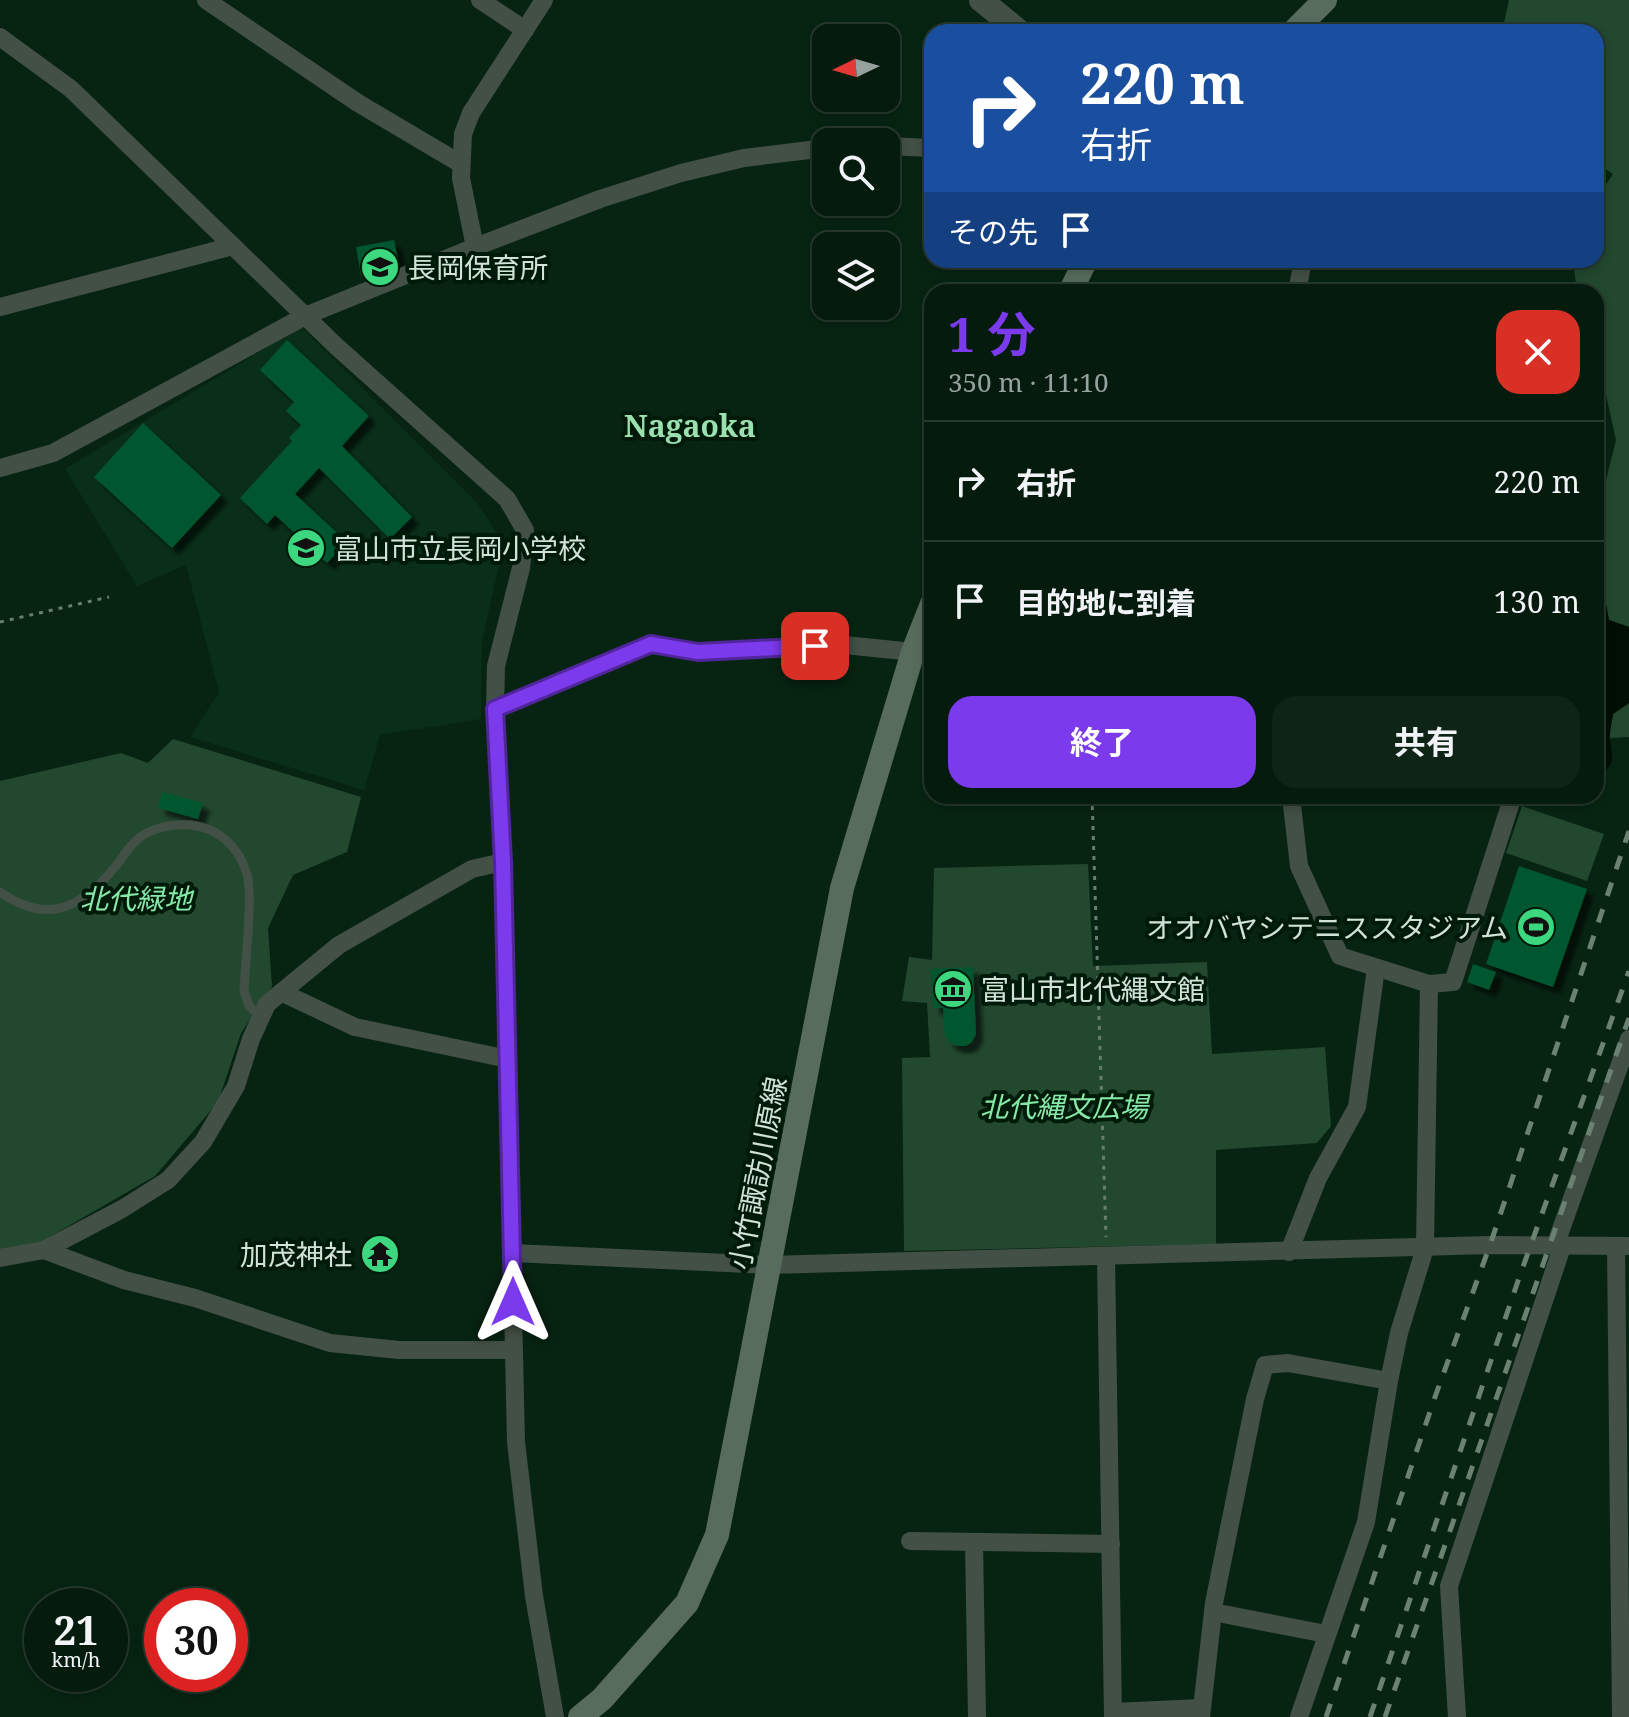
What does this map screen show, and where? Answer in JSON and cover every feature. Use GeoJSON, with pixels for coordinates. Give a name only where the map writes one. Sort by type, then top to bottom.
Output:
{"type":"FeatureCollection","features":[{"type":"Feature","properties":{"kind":"main road"},"geometry":{"type":"LineString","coordinates":[[1300,24],[1322,1]]}},
{"type":"Feature","properties":{"kind":"main road","name":"小竹諏訪川原線"},"geometry":{"type":"LineString","coordinates":[[580,1717],[602,1699],[687,1603],[717,1535],[842,888],[924,624]]}},
{"type":"Feature","properties":{"kind":"street"},"geometry":{"type":"LineString","coordinates":[[206,0],[358,103],[461,164]]}},
{"type":"Feature","properties":{"kind":"street"},"geometry":{"type":"LineString","coordinates":[[480,0],[525,30]]}},
{"type":"Feature","properties":{"kind":"street"},"geometry":{"type":"LineString","coordinates":[[475,247],[461,178],[463,134],[471,113],[544,0]]}},
{"type":"Feature","properties":{"kind":"street"},"geometry":{"type":"LineString","coordinates":[[981,0],[1010,24]]}},
{"type":"Feature","properties":{"kind":"street"},"geometry":{"type":"LineString","coordinates":[[0,37],[71,89],[305,316],[507,499],[525,530],[521,568],[496,666],[495,709],[503,862],[513,1350],[521,1495],[555,1717]]}},
{"type":"Feature","properties":{"kind":"street"},"geometry":{"type":"LineString","coordinates":[[900,147],[924,148]]}},
{"type":"Feature","properties":{"kind":"street"},"geometry":{"type":"LineString","coordinates":[[0,468],[53,453],[305,316],[475,247],[600,199],[681,173],[744,158],[812,150]]}},
{"type":"Feature","properties":{"kind":"street"},"geometry":{"type":"LineString","coordinates":[[0,307],[233,246]]}},
{"type":"Feature","properties":{"kind":"street"},"geometry":{"type":"LineString","coordinates":[[495,709],[651,644],[698,652],[845,645],[913,652]]}},
{"type":"Feature","properties":{"kind":"street"},"geometry":{"type":"LineString","coordinates":[[1292,804],[1299,866],[1340,956],[1429,984],[1453,982],[1510,804]]}},
{"type":"Feature","properties":{"kind":"street"},"geometry":{"type":"LineString","coordinates":[[0,1258],[44,1250],[122,1209],[168,1180],[203,1142],[236,1086],[251,1039],[267,1004],[339,945],[472,869],[503,862]]}},
{"type":"Feature","properties":{"kind":"street"},"geometry":{"type":"LineString","coordinates":[[1289,1252],[1318,1178],[1357,1107],[1376,968]]}},
{"type":"Feature","properties":{"kind":"street"},"geometry":{"type":"LineString","coordinates":[[1299,1717],[1366,1522],[1399,1333],[1425,1248],[1429,984]]}},
{"type":"Feature","properties":{"kind":"street"},"geometry":{"type":"LineString","coordinates":[[283,993],[355,1027],[508,1059]]}},
{"type":"Feature","properties":{"kind":"street"},"geometry":{"type":"LineString","coordinates":[[1457,1717],[1449,1586],[1558,1246],[1629,1039]]}},
{"type":"Feature","properties":{"kind":"street"},"geometry":{"type":"LineString","coordinates":[[513,1253],[769,1265],[1500,1245],[1623,1246],[1621,1717]]}},
{"type":"Feature","properties":{"kind":"street"},"geometry":{"type":"LineString","coordinates":[[44,1250],[124,1280],[195,1298],[330,1343],[399,1350],[513,1350]]}},
{"type":"Feature","properties":{"kind":"street"},"geometry":{"type":"LineString","coordinates":[[1106,1257],[1113,1715],[1201,1712],[1213,1612],[1255,1399],[1265,1365],[1288,1363],[1389,1381]]}},
{"type":"Feature","properties":{"kind":"street"},"geometry":{"type":"LineString","coordinates":[[910,1541],[1111,1544]]}},
{"type":"Feature","properties":{"kind":"street"},"geometry":{"type":"LineString","coordinates":[[974,1543],[977,1717]]}},
{"type":"Feature","properties":{"kind":"street"},"geometry":{"type":"LineString","coordinates":[[1213,1612],[1326,1634]]}},
{"type":"Feature","properties":{"kind":"lane"},"geometry":{"type":"LineString","coordinates":[[0,892],[25,906],[48,909],[72,906],[92,893],[136,840],[153,830],[176,824],[204,826],[226,838],[247,876],[244,991],[249,1006],[261,1017]]}},
{"type":"Feature","properties":{"kind":"path"},"geometry":{"type":"LineString","coordinates":[[0,622],[109,597]]}},
{"type":"Feature","properties":{"kind":"path"},"geometry":{"type":"LineString","coordinates":[[1092,804],[1106,1257]]}},
{"type":"Feature","properties":{"kind":"shaded area","name":"富山市立長岡小学校"},"geometry":{"type":"Polygon","coordinates":[[[301,327],[478,504],[498,535],[500,561],[482,641],[481,719],[380,735],[364,790],[190,737],[219,692],[186,565],[137,586],[65,469],[301,327]]]}},
{"type":"Feature","properties":{"kind":"shaded area"},"geometry":{"type":"Polygon","coordinates":[[[1604,594],[1609,620],[1629,627],[1629,703],[1613,714],[1610,734],[1612,754],[1604,772],[1604,594]]]}},
{"type":"Feature","properties":{"kind":"green space"},"geometry":{"type":"Polygon","coordinates":[[[1509,0],[1629,0],[1629,627],[1609,620],[1604,595],[1604,488],[1616,440],[1604,386],[1604,284],[1576,284],[1574,268],[1604,268],[1604,187],[1613,174],[1604,168],[1604,24],[1504,24],[1509,0]]]}},
{"type":"Feature","properties":{"kind":"green space"},"geometry":{"type":"Polygon","coordinates":[[[1629,703],[1629,737],[1609,738],[1613,714],[1629,703]]]}},
{"type":"Feature","properties":{"kind":"green space","name":"北代緑地"},"geometry":{"type":"Polygon","coordinates":[[[173,739],[361,797],[347,852],[293,875],[268,928],[272,987],[241,1033],[218,1102],[155,1176],[41,1242],[0,1250],[0,781],[121,753],[148,763],[173,739]]]}},
{"type":"Feature","properties":{"kind":"green space"},"geometry":{"type":"Polygon","coordinates":[[[1522,806],[1604,834],[1587,881],[1506,853],[1522,806]]]}},
{"type":"Feature","properties":{"kind":"green space","name":"北代縄文広場"},"geometry":{"type":"Polygon","coordinates":[[[1088,864],[1093,966],[1207,962],[1212,1054],[1325,1047],[1331,1126],[1317,1143],[1216,1150],[1216,1244],[904,1251],[902,1058],[930,1057],[927,1003],[902,1001],[909,957],[932,960],[934,868],[1088,864]]]}},
{"type":"Feature","properties":{"kind":"building"},"geometry":{"type":"Polygon","coordinates":[[[394,240],[399,265],[361,276],[356,247],[394,240]]]}},
{"type":"Feature","properties":{"kind":"building"},"geometry":{"type":"Polygon","coordinates":[[[287,340],[369,416],[342,446],[412,517],[390,539],[319,468],[295,494],[347,542],[327,563],[275,515],[267,524],[240,498],[292,441],[289,438],[301,425],[286,411],[294,402],[260,370],[287,340]]]}},
{"type":"Feature","properties":{"kind":"building"},"geometry":{"type":"Polygon","coordinates":[[[143,423],[221,495],[172,548],[94,477],[143,423]]]}},
{"type":"Feature","properties":{"kind":"building"},"geometry":{"type":"Polygon","coordinates":[[[162,792],[203,803],[198,819],[158,808],[162,792]]]}},
{"type":"Feature","properties":{"kind":"building","name":"オオバヤシテニススタジアム"},"geometry":{"type":"Polygon","coordinates":[[[1519,866],[1587,889],[1553,987],[1486,964],[1519,866]]]}},
{"type":"Feature","properties":{"kind":"building"},"geometry":{"type":"Polygon","coordinates":[[[1473,964],[1496,972],[1489,990],[1467,982],[1473,964]]]}},
{"type":"Feature","properties":{"kind":"building","name":"富山市北代縄文館"},"geometry":{"type":"Polygon","coordinates":[[[973,967],[976,1034],[966,1046],[957,1046],[945,1036],[943,1008],[933,1008],[931,969],[973,967]]]}},
{"type":"Feature","properties":{"kind":"railway"},"geometry":{"type":"LineString","coordinates":[[1326,1717],[1490,1245],[1629,831]]}},
{"type":"Feature","properties":{"kind":"railway"},"geometry":{"type":"LineString","coordinates":[[1370,1717],[1519,1278],[1629,971]]}},
{"type":"Feature","properties":{"kind":"railway"},"geometry":{"type":"LineString","coordinates":[[1385,1717],[1629,1018]]}},
{"type":"Feature","properties":{"kind":"place","name":"長岡保育所"},"geometry":{"type":"Point","coordinates":[380,267]}},
{"type":"Feature","properties":{"kind":"place","name":"富山市立長岡小学校"},"geometry":{"type":"Point","coordinates":[306,548]}},
{"type":"Feature","properties":{"kind":"place","name":"オオバヤシテニススタジアム"},"geometry":{"type":"Point","coordinates":[1536,927]}},
{"type":"Feature","properties":{"kind":"place","name":"富山市北代縄文館"},"geometry":{"type":"Point","coordinates":[953,989]}},
{"type":"Feature","properties":{"kind":"place","name":"加茂神社"},"geometry":{"type":"Point","coordinates":[380,1254]}},
{"type":"Feature","properties":{"kind":"district","name":"Nagaoka"},"geometry":{"type":"Point","coordinates":[690,425]}},
{"type":"Feature","properties":{"kind":"route"},"geometry":{"type":"LineString","coordinates":[[513,1302],[503,862],[495,709],[651,644],[698,652],[815,646]]}}]}
